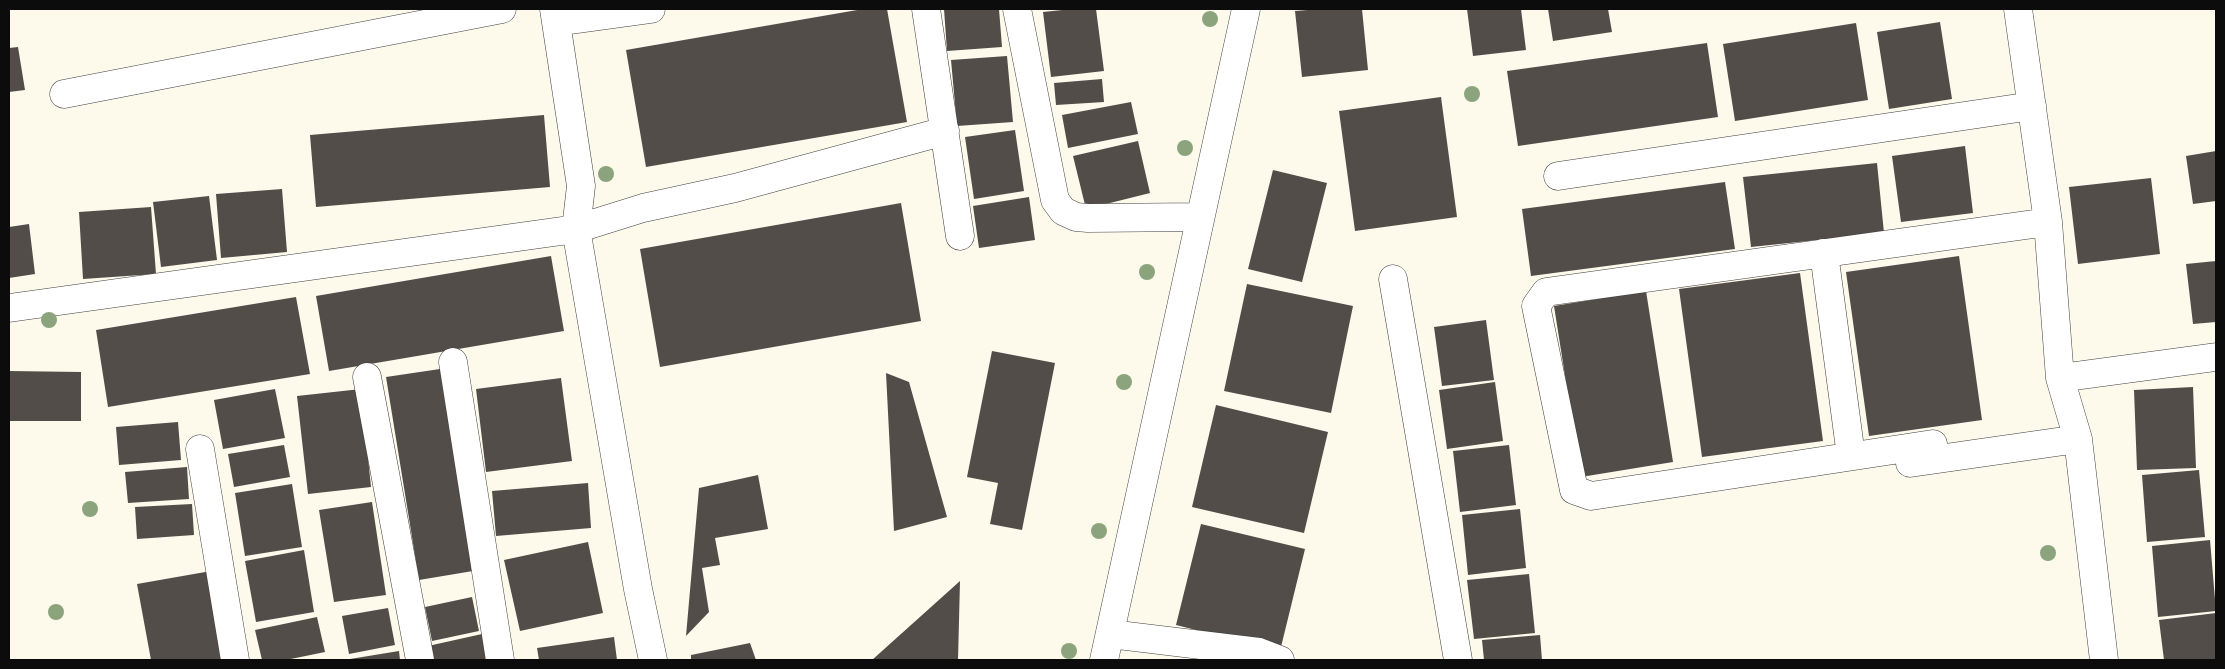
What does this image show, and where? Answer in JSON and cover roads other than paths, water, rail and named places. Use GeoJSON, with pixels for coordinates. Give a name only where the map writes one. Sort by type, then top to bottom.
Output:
{"type":"FeatureCollection","features":[{"type":"Feature","properties":{"kind":"street"},"geometry":{"type":"LineString","coordinates":[[64,94],[502,9]]}},
{"type":"Feature","properties":{"kind":"street"},"geometry":{"type":"LineString","coordinates":[[651,9],[555,15],[581,186],[576,228],[638,589],[653,660]]}},
{"type":"Feature","properties":{"kind":"street"},"geometry":{"type":"LineString","coordinates":[[926,9],[960,236]]}},
{"type":"Feature","properties":{"kind":"street"},"geometry":{"type":"LineString","coordinates":[[1017,9],[1055,200],[1063,210],[1076,217],[1088,218],[1200,217]]}},
{"type":"Feature","properties":{"kind":"street"},"geometry":{"type":"LineString","coordinates":[[1246,9],[1107,647],[1259,652],[1280,660]]}},
{"type":"Feature","properties":{"kind":"street"},"geometry":{"type":"LineString","coordinates":[[2018,9],[2048,222],[2060,378],[2078,440],[2104,660]]}},
{"type":"Feature","properties":{"kind":"street"},"geometry":{"type":"LineString","coordinates":[[1558,176],[2032,106]]}},
{"type":"Feature","properties":{"kind":"street"},"geometry":{"type":"LineString","coordinates":[[9,308],[576,228],[643,208],[736,188],[945,131]]}},
{"type":"Feature","properties":{"kind":"street"},"geometry":{"type":"LineString","coordinates":[[1933,444],[1591,496],[1574,490],[1536,306],[1546,292],[2048,222]]}},
{"type":"Feature","properties":{"kind":"street"},"geometry":{"type":"LineString","coordinates":[[1824,253],[1851,456]]}},
{"type":"Feature","properties":{"kind":"street"},"geometry":{"type":"LineString","coordinates":[[1394,279],[1458,660]]}},
{"type":"Feature","properties":{"kind":"street"},"geometry":{"type":"LineString","coordinates":[[2060,378],[2216,357]]}},
{"type":"Feature","properties":{"kind":"street"},"geometry":{"type":"LineString","coordinates":[[453,362],[500,660]]}},
{"type":"Feature","properties":{"kind":"street"},"geometry":{"type":"LineString","coordinates":[[366,377],[420,660]]}},
{"type":"Feature","properties":{"kind":"street"},"geometry":{"type":"LineString","coordinates":[[1653,499],[2078,440]]}},
{"type":"Feature","properties":{"kind":"street"},"geometry":{"type":"LineString","coordinates":[[200,449],[235,660]]}}]}
